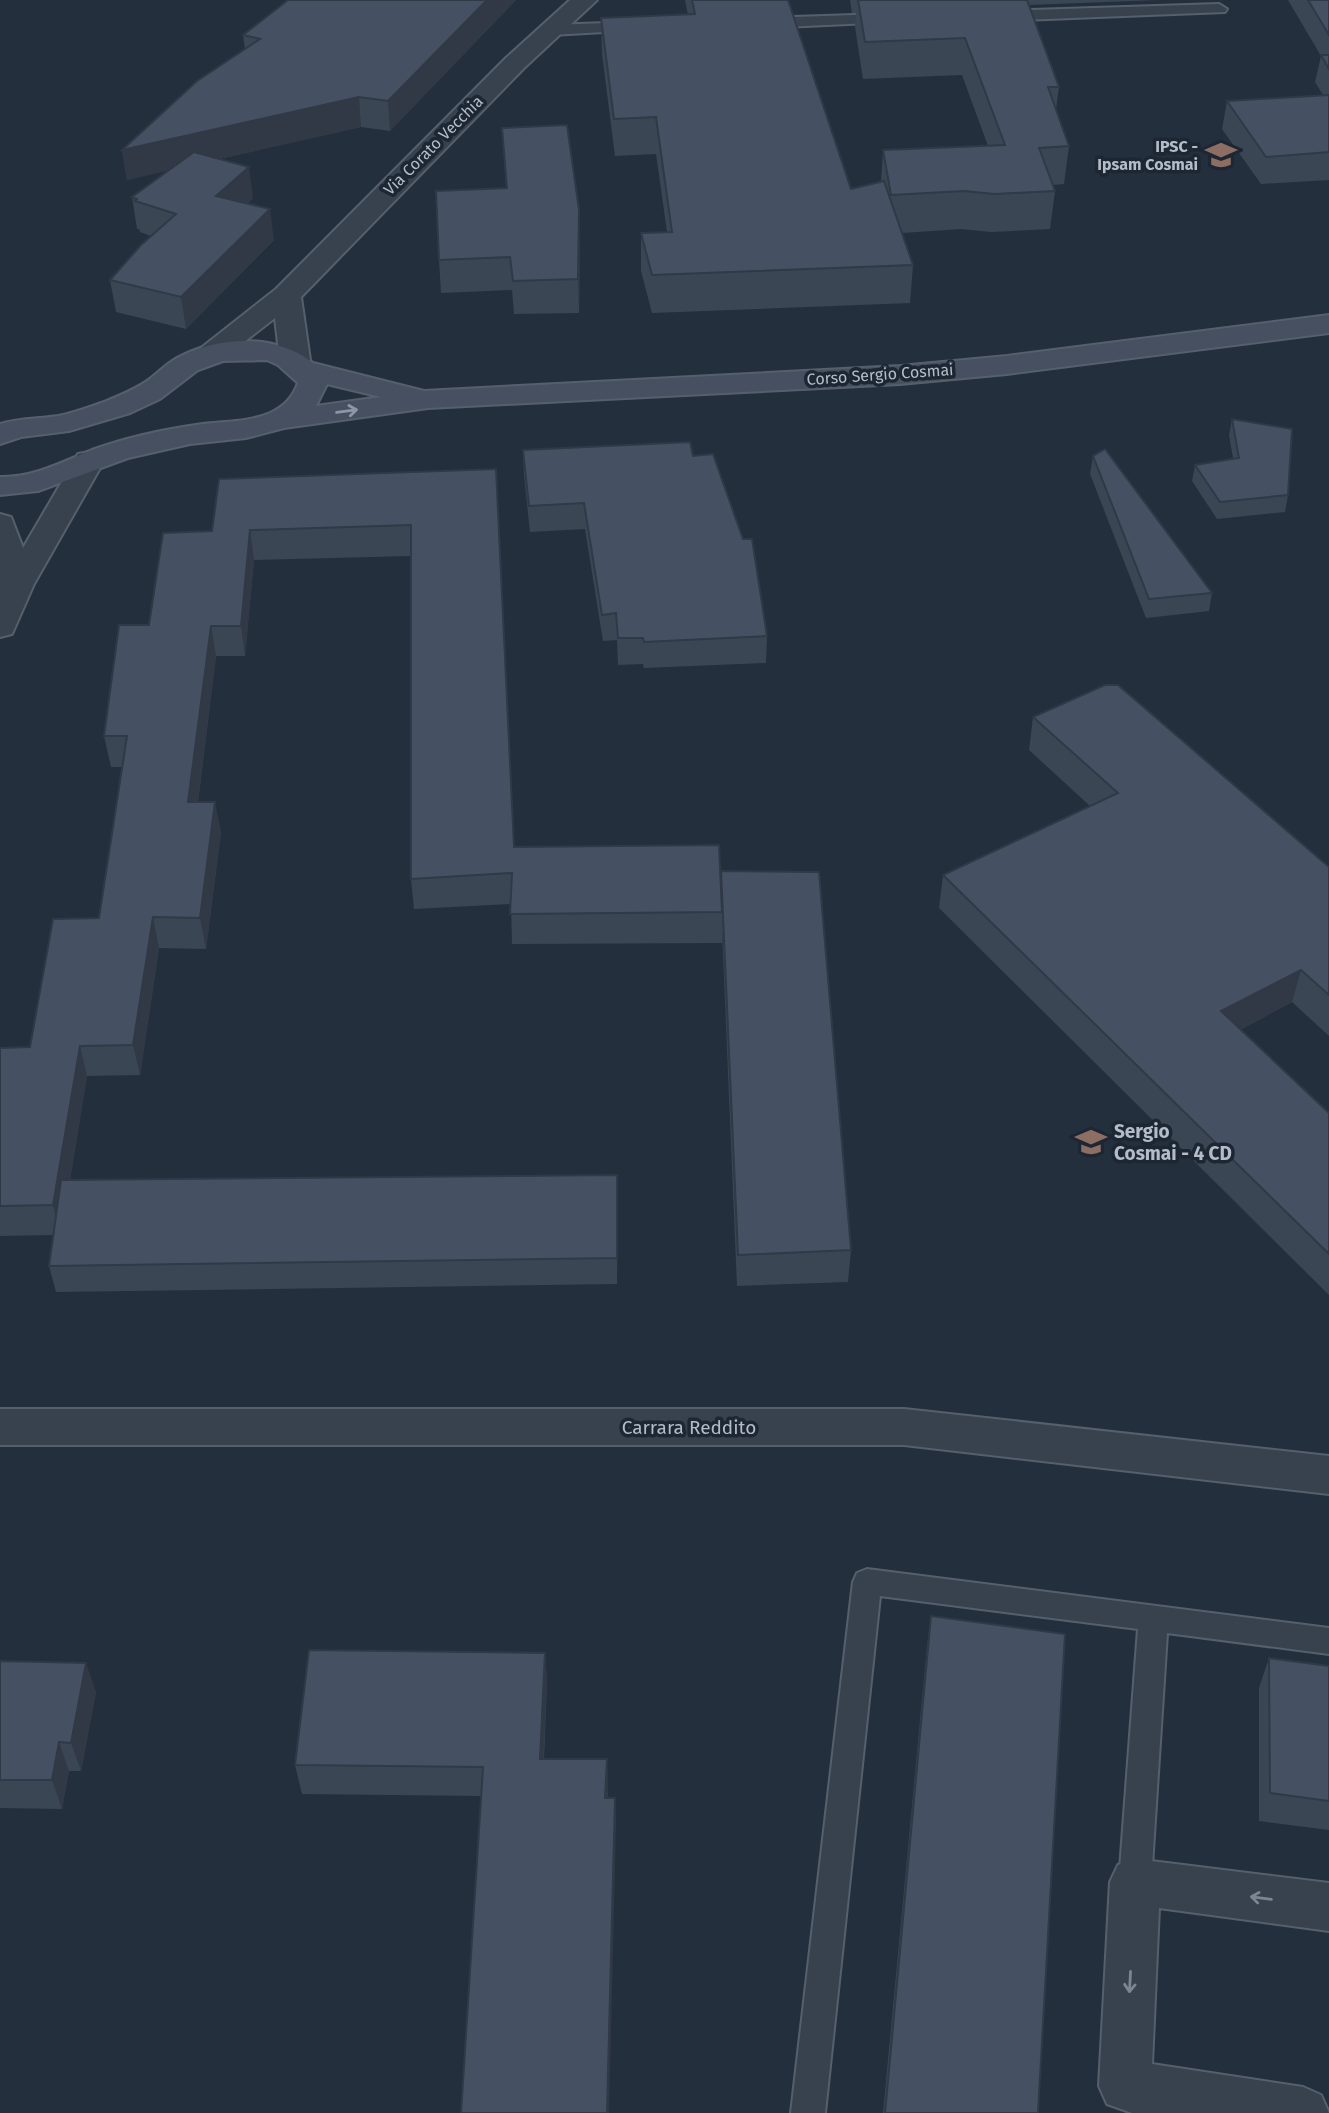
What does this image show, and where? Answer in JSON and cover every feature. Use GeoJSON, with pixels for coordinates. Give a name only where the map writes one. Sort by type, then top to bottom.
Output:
{"type":"FeatureCollection","features":[{"type":"Feature","properties":{"kind":"main road","name":"Corso Sergio Cosmai"},"geometry":{"type":"LineString","coordinates":[[0,486],[29,485],[118,452],[191,435],[240,430],[280,420],[428,399],[900,375],[1021,363],[1329,324]]}},
{"type":"Feature","properties":{"kind":"main road","name":"Corso Sergio Cosmai"},"geometry":{"type":"LineString","coordinates":[[1,433],[26,425],[57,425],[103,413],[133,401],[161,385],[184,365],[211,354],[235,350],[280,354],[301,365],[428,399]]}},
{"type":"Feature","properties":{"kind":"main road"},"geometry":{"type":"LineString","coordinates":[[280,420],[297,409],[310,394],[313,382],[301,365]]}},
{"type":"Feature","properties":{"kind":"street","name":"Via Corato Vecchia"},"geometry":{"type":"LineString","coordinates":[[211,354],[285,295],[515,62],[584,0]]}},
{"type":"Feature","properties":{"kind":"street"},"geometry":{"type":"LineString","coordinates":[[285,295],[301,365]]}},
{"type":"Feature","properties":{"kind":"street"},"geometry":{"type":"LineString","coordinates":[[0,627],[18,584],[89,461]]}},
{"type":"Feature","properties":{"kind":"street"},"geometry":{"type":"LineString","coordinates":[[0,524],[18,584]]}},
{"type":"Feature","properties":{"kind":"street","name":"Carrara Reddito"},"geometry":{"type":"LineString","coordinates":[[0,1427],[904,1427],[1329,1475]]}},
{"type":"Feature","properties":{"kind":"street","name":"Carrara Reddito"},"geometry":{"type":"LineString","coordinates":[[0,1441],[47,1427]]}},
{"type":"Feature","properties":{"kind":"street"},"geometry":{"type":"LineString","coordinates":[[1303,2113],[1125,2086],[1135,1882],[1329,1907]]}},
{"type":"Feature","properties":{"kind":"lane"},"geometry":{"type":"LineString","coordinates":[[984,16],[1219,9]]}},
{"type":"Feature","properties":{"kind":"lane"},"geometry":{"type":"LineString","coordinates":[[748,24],[900,19]]}},
{"type":"Feature","properties":{"kind":"lane"},"geometry":{"type":"LineString","coordinates":[[551,30],[651,27]]}},
{"type":"Feature","properties":{"kind":"lane"},"geometry":{"type":"LineString","coordinates":[[808,2113],[867,1582],[1329,1641]]}},
{"type":"Feature","properties":{"kind":"lane"},"geometry":{"type":"LineString","coordinates":[[1135,1882],[1153,1619]]}},
{"type":"Feature","properties":{"kind":"building"},"geometry":{"type":"Polygon","coordinates":[[[288,0],[487,0],[388,101],[359,97],[122,150],[197,81],[260,39],[243,35],[288,0]]]}},
{"type":"Feature","properties":{"kind":"building"},"geometry":{"type":"Polygon","coordinates":[[[692,0],[788,0],[851,189],[884,181],[913,265],[652,275],[641,233],[672,232],[656,117],[614,119],[601,18],[695,14],[692,0]]]}},
{"type":"Feature","properties":{"kind":"building"},"geometry":{"type":"Polygon","coordinates":[[[858,0],[1027,0],[1059,87],[1048,87],[1069,146],[1039,148],[1055,191],[994,194],[964,191],[891,195],[883,150],[1005,145],[965,38],[865,42],[858,0]]]}},
{"type":"Feature","properties":{"kind":"building"},"geometry":{"type":"Polygon","coordinates":[[[1308,0],[1329,0],[1329,35],[1308,0]]]}},
{"type":"Feature","properties":{"kind":"building"},"geometry":{"type":"Polygon","coordinates":[[[1321,55],[1329,55],[1329,69],[1321,55]]]}},
{"type":"Feature","properties":{"kind":"building"},"geometry":{"type":"Polygon","coordinates":[[[1329,95],[1329,152],[1266,157],[1227,101],[1329,95]]]}},
{"type":"Feature","properties":{"kind":"building"},"geometry":{"type":"Polygon","coordinates":[[[567,125],[579,210],[578,279],[513,281],[510,257],[439,260],[436,191],[507,188],[502,128],[567,125]]]}},
{"type":"Feature","properties":{"kind":"building"},"geometry":{"type":"Polygon","coordinates":[[[194,152],[249,167],[216,196],[270,209],[181,297],[110,280],[141,245],[176,214],[135,201],[137,199],[132,197],[194,152]]]}},
{"type":"Feature","properties":{"kind":"building"},"geometry":{"type":"Polygon","coordinates":[[[1232,419],[1292,429],[1288,495],[1220,502],[1195,465],[1239,458],[1232,419]]]}},
{"type":"Feature","properties":{"kind":"building"},"geometry":{"type":"Polygon","coordinates":[[[690,442],[693,456],[713,454],[743,539],[752,539],[767,636],[644,642],[643,638],[618,638],[616,613],[602,615],[584,503],[529,506],[523,450],[690,442]]]}},
{"type":"Feature","properties":{"kind":"building"},"geometry":{"type":"Polygon","coordinates":[[[1105,449],[1212,593],[1149,599],[1093,456],[1105,449]]]}},
{"type":"Feature","properties":{"kind":"building"},"geometry":{"type":"Polygon","coordinates":[[[496,469],[514,847],[719,845],[722,912],[510,914],[512,873],[411,879],[411,525],[250,530],[241,626],[211,626],[188,802],[215,802],[200,918],[153,917],[133,1045],[80,1046],[53,1205],[0,1206],[0,1048],[30,1047],[53,919],[99,918],[127,736],[104,736],[119,625],[149,625],[163,533],[212,531],[219,479],[496,469]]]}},
{"type":"Feature","properties":{"kind":"building"},"geometry":{"type":"Polygon","coordinates":[[[1105,685],[1118,685],[1329,867],[1329,995],[1301,970],[1221,1011],[1329,1113],[1329,1254],[943,875],[1118,793],[1033,717],[1105,685]]]}},
{"type":"Feature","properties":{"kind":"building"},"geometry":{"type":"Polygon","coordinates":[[[721,871],[819,872],[851,1250],[738,1255],[721,871]]]}},
{"type":"Feature","properties":{"kind":"building"},"geometry":{"type":"Polygon","coordinates":[[[617,1175],[617,1258],[49,1266],[61,1180],[617,1175]]]}},
{"type":"Feature","properties":{"kind":"building"},"geometry":{"type":"Polygon","coordinates":[[[931,1616],[1065,1634],[1038,2113],[885,2113],[931,1616]]]}},
{"type":"Feature","properties":{"kind":"building"},"geometry":{"type":"Polygon","coordinates":[[[309,1650],[545,1653],[540,1759],[607,1759],[605,1798],[615,1798],[607,2113],[461,2113],[483,1767],[295,1765],[309,1650]]]}},
{"type":"Feature","properties":{"kind":"building"},"geometry":{"type":"Polygon","coordinates":[[[1269,1658],[1329,1666],[1329,1801],[1270,1793],[1269,1658]]]}},
{"type":"Feature","properties":{"kind":"building"},"geometry":{"type":"Polygon","coordinates":[[[0,1661],[86,1663],[71,1743],[59,1742],[52,1780],[0,1780],[0,1661]]]}},
{"type":"Feature","properties":{"kind":"place","name":"IPSC - Ipsam Cosmai"},"geometry":{"type":"Point","coordinates":[1221,155]}},
{"type":"Feature","properties":{"kind":"place","name":"Sergio Cosmai - 4 CD"},"geometry":{"type":"Point","coordinates":[1091,1142]}}]}
